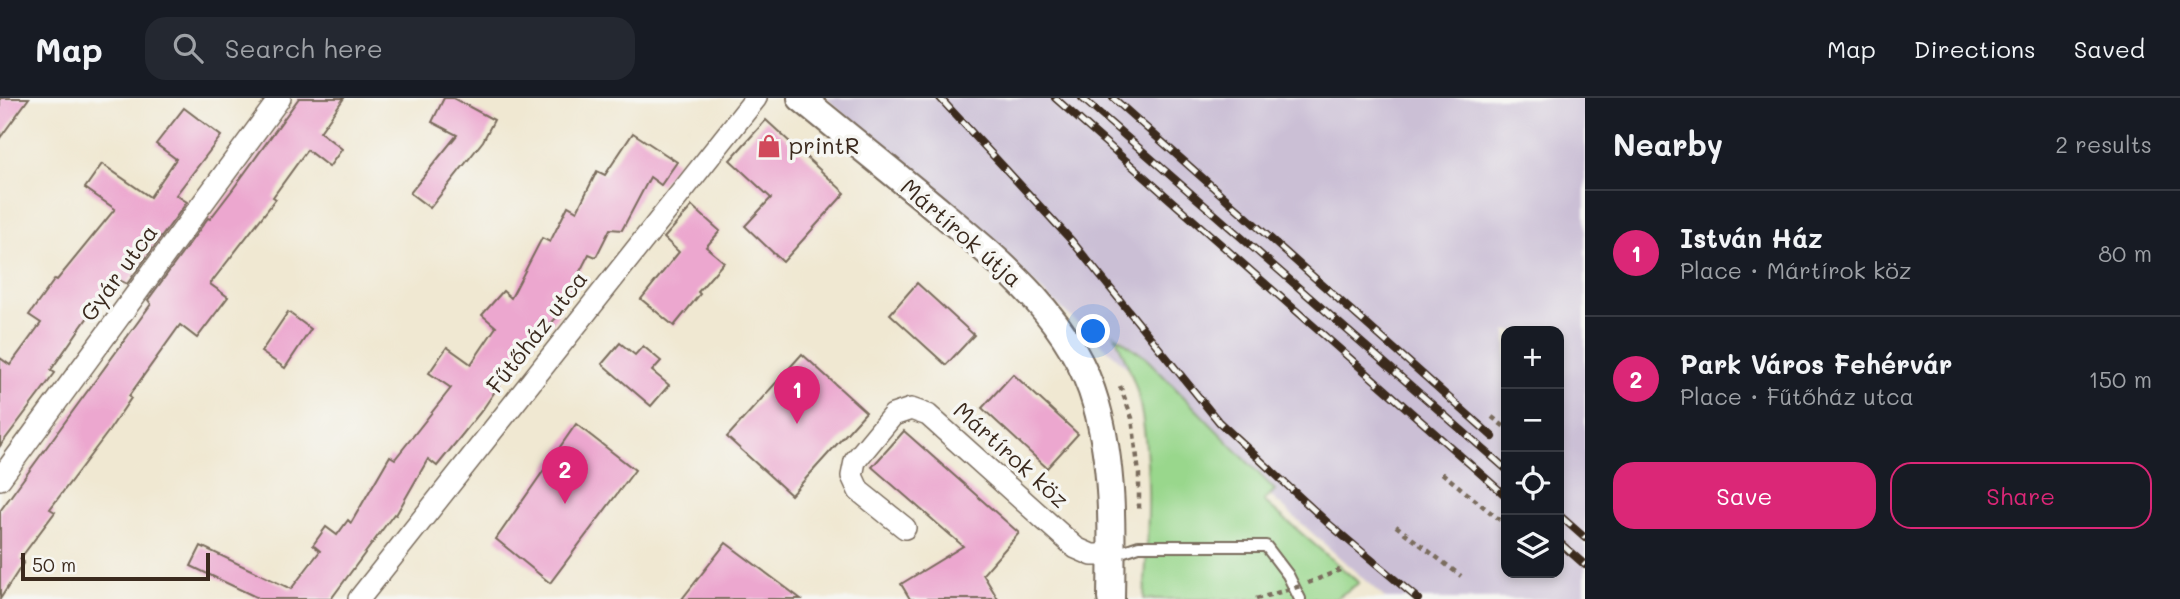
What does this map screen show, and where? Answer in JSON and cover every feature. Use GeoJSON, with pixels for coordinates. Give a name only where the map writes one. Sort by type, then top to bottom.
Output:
{"type":"FeatureCollection","features":[{"type":"Feature","properties":{"kind":"street","name":"Gyár utca"},"geometry":{"type":"LineString","coordinates":[[0,479],[280,98]]}},
{"type":"Feature","properties":{"kind":"street","name":"Fűtőház utca"},"geometry":{"type":"LineString","coordinates":[[359,599],[756,98]]}},
{"type":"Feature","properties":{"kind":"street","name":"Mártírok útja"},"geometry":{"type":"LineString","coordinates":[[802,98],[1002,263],[1058,326],[1086,374],[1103,430],[1111,496],[1111,599]]}},
{"type":"Feature","properties":{"kind":"street","name":"Mártírok köz"},"geometry":{"type":"LineString","coordinates":[[905,528],[859,491],[852,476],[855,461],[893,415],[911,409],[928,415],[1076,548],[1093,555],[1112,555]]}},
{"type":"Feature","properties":{"kind":"lane"},"geometry":{"type":"LineString","coordinates":[[1112,555],[1139,546],[1266,546],[1288,575],[1300,599]]}},
{"type":"Feature","properties":{"kind":"path"},"geometry":{"type":"LineString","coordinates":[[1492,417],[1501,424]]}},
{"type":"Feature","properties":{"kind":"path"},"geometry":{"type":"LineString","coordinates":[[1442,473],[1500,520]]}},
{"type":"Feature","properties":{"kind":"path"},"geometry":{"type":"LineString","coordinates":[[1396,526],[1461,576]]}},
{"type":"Feature","properties":{"kind":"path"},"geometry":{"type":"LineString","coordinates":[[1256,599],[1304,585],[1340,570]]}},
{"type":"Feature","properties":{"kind":"shaded area"},"geometry":{"type":"Polygon","coordinates":[[[826,98],[1585,98],[1585,599],[1386,599],[826,98]]]}},
{"type":"Feature","properties":{"kind":"green space"},"geometry":{"type":"Polygon","coordinates":[[[1115,335],[1145,357],[1275,490],[1264,501],[1359,583],[1335,599],[1144,599],[1148,497],[1146,445],[1136,388],[1115,335]]]}},
{"type":"Feature","properties":{"kind":"building"},"geometry":{"type":"Polygon","coordinates":[[[0,98],[29,98],[0,138],[0,98]]]}},
{"type":"Feature","properties":{"kind":"building"},"geometry":{"type":"Polygon","coordinates":[[[299,98],[344,98],[320,132],[342,149],[329,167],[307,150],[273,197],[276,199],[210,284],[228,297],[197,338],[180,325],[129,396],[131,398],[108,432],[50,509],[55,512],[20,559],[24,562],[0,599],[0,511],[151,304],[148,300],[299,98]]]}},
{"type":"Feature","properties":{"kind":"building"},"geometry":{"type":"Polygon","coordinates":[[[444,98],[453,98],[494,120],[483,141],[430,208],[410,193],[457,135],[432,122],[444,98]]]}},
{"type":"Feature","properties":{"kind":"building"},"geometry":{"type":"Polygon","coordinates":[[[184,108],[221,136],[176,195],[187,202],[127,284],[119,280],[114,286],[111,284],[51,370],[55,373],[0,446],[0,358],[10,365],[41,323],[29,315],[55,279],[57,280],[115,209],[85,188],[102,164],[150,197],[176,159],[156,144],[184,108]]]}},
{"type":"Feature","properties":{"kind":"building"},"geometry":{"type":"Polygon","coordinates":[[[766,120],[845,193],[783,262],[745,226],[771,198],[730,160],[766,120]]]}},
{"type":"Feature","properties":{"kind":"building"},"geometry":{"type":"Polygon","coordinates":[[[633,133],[677,162],[661,185],[650,177],[622,230],[610,229],[596,257],[589,254],[556,318],[525,353],[523,350],[483,409],[437,466],[428,459],[396,515],[394,514],[331,599],[260,599],[191,566],[201,546],[291,589],[320,551],[313,545],[326,527],[337,535],[348,520],[351,523],[390,456],[395,459],[451,388],[429,373],[447,347],[471,364],[496,327],[482,315],[503,291],[511,298],[542,238],[550,242],[568,206],[577,211],[597,171],[605,175],[633,133]]]}},
{"type":"Feature","properties":{"kind":"building"},"geometry":{"type":"Polygon","coordinates":[[[692,206],[720,231],[706,247],[724,262],[674,326],[641,299],[679,252],[664,238],[692,206]]]}},
{"type":"Feature","properties":{"kind":"building"},"geometry":{"type":"Polygon","coordinates":[[[917,283],[974,335],[946,365],[890,314],[917,283]]]}},
{"type":"Feature","properties":{"kind":"building"},"geometry":{"type":"Polygon","coordinates":[[[288,312],[311,329],[285,368],[261,352],[288,312]]]}},
{"type":"Feature","properties":{"kind":"building"},"geometry":{"type":"Polygon","coordinates":[[[620,343],[635,355],[643,346],[661,361],[652,371],[669,385],[651,406],[602,364],[620,343]]]}},
{"type":"Feature","properties":{"kind":"building"},"geometry":{"type":"Polygon","coordinates":[[[802,354],[866,412],[791,495],[727,437],[802,354]]]}},
{"type":"Feature","properties":{"kind":"building"},"geometry":{"type":"Polygon","coordinates":[[[1013,374],[1078,434],[1047,468],[982,408],[1013,374]]]}},
{"type":"Feature","properties":{"kind":"building"},"geometry":{"type":"Polygon","coordinates":[[[576,424],[635,470],[550,583],[496,539],[576,424]]]}},
{"type":"Feature","properties":{"kind":"building"},"geometry":{"type":"Polygon","coordinates":[[[904,431],[1019,533],[983,574],[998,599],[910,599],[901,584],[963,546],[872,467],[904,431]]]}},
{"type":"Feature","properties":{"kind":"building"},"geometry":{"type":"Polygon","coordinates":[[[726,543],[801,599],[682,599],[726,543]]]}},
{"type":"Feature","properties":{"kind":"railway"},"geometry":{"type":"LineString","coordinates":[[940,98],[1071,240],[1219,422],[1329,524],[1418,599]]}},
{"type":"Feature","properties":{"kind":"railway"},"geometry":{"type":"LineString","coordinates":[[1055,98],[1501,492]]}},
{"type":"Feature","properties":{"kind":"railway"},"geometry":{"type":"LineString","coordinates":[[1082,98],[1501,465]]}},
{"type":"Feature","properties":{"kind":"railway"},"geometry":{"type":"LineString","coordinates":[[1113,98],[1493,437]]}},
{"type":"Feature","properties":{"kind":"railway"},"geometry":{"type":"LineString","coordinates":[[1564,519],[1585,538]]}},
{"type":"Feature","properties":{"kind":"railway"},"geometry":{"type":"LineString","coordinates":[[1564,546],[1585,565]]}},
{"type":"Feature","properties":{"kind":"place","name":"printR"},"geometry":{"type":"Point","coordinates":[769,146]}},
{"type":"Feature","properties":{"kind":"place","name":"István Ház"},"geometry":{"type":"Point","coordinates":[797,424]}},
{"type":"Feature","properties":{"kind":"place","name":"Park Város Fehérvár"},"geometry":{"type":"Point","coordinates":[565,504]}}]}
